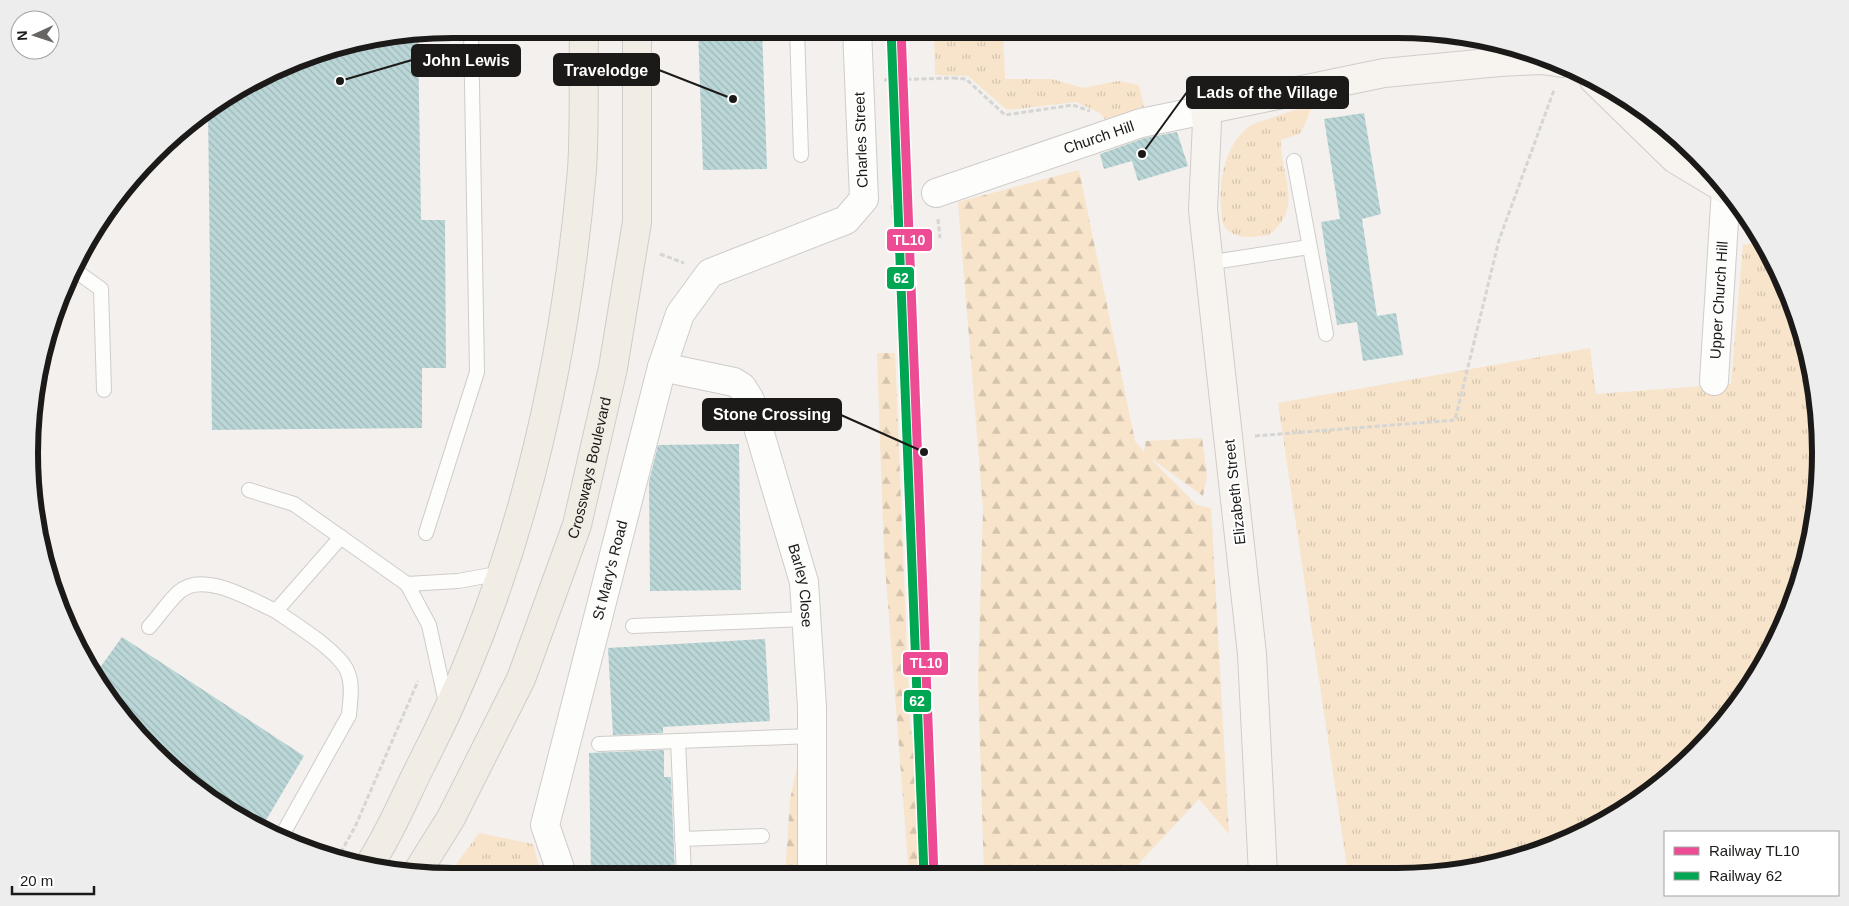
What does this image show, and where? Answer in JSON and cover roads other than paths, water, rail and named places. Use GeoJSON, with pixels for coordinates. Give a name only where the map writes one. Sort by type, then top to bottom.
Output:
{"type":"FeatureCollection","features":[{"type":"Feature","properties":{"kind":"main road"},"geometry":{"type":"LineString","coordinates":[[370,860],[448,712],[502,573],[546,416],[564,325],[582,168],[584,38]]}},
{"type":"Feature","properties":{"kind":"main road","name":"Crossways Boulevard"},"geometry":{"type":"LineString","coordinates":[[420,867],[451,818],[521,679],[577,525],[612,368],[637,222],[637,38]]}},
{"type":"Feature","properties":{"kind":"street","name":"Charles Street"},"geometry":{"type":"LineString","coordinates":[[710,273],[846,220],[864,199],[856,38]]}},
{"type":"Feature","properties":{"kind":"street","name":"Church Hill"},"geometry":{"type":"LineString","coordinates":[[936,193],[1156,118],[1205,110],[1384,73],[1532,61]]}},
{"type":"Feature","properties":{"kind":"street"},"geometry":{"type":"LineString","coordinates":[[1614,100],[1675,159],[1707,178]]}},
{"type":"Feature","properties":{"kind":"street","name":"Elizabeth Street"},"geometry":{"type":"LineString","coordinates":[[1205,110],[1207,122],[1203,210],[1207,263],[1229,438],[1252,654],[1262,868]]}},
{"type":"Feature","properties":{"kind":"street","name":"Upper Church Hill"},"geometry":{"type":"LineString","coordinates":[[1714,381],[1725,199]]}},
{"type":"Feature","properties":{"kind":"street","name":"St Mary's Road"},"geometry":{"type":"LineString","coordinates":[[560,868],[545,825],[662,367],[680,314],[710,273]]}},
{"type":"Feature","properties":{"kind":"street","name":"Barley Close"},"geometry":{"type":"LineString","coordinates":[[662,367],[734,382],[748,395],[804,582],[812,736],[812,868]]}},
{"type":"Feature","properties":{"kind":"lane"},"geometry":{"type":"LineString","coordinates":[[426,533],[477,372],[471,38]]}},
{"type":"Feature","properties":{"kind":"lane"},"geometry":{"type":"LineString","coordinates":[[797,38],[801,155]]}},
{"type":"Feature","properties":{"kind":"lane"},"geometry":{"type":"LineString","coordinates":[[1294,161],[1326,334]]}},
{"type":"Feature","properties":{"kind":"lane"},"geometry":{"type":"LineString","coordinates":[[1207,263],[1309,247]]}},
{"type":"Feature","properties":{"kind":"lane"},"geometry":{"type":"LineString","coordinates":[[78,273],[101,289],[104,390]]}},
{"type":"Feature","properties":{"kind":"lane"},"geometry":{"type":"LineString","coordinates":[[249,490],[294,504],[407,584],[429,625],[448,712]]}},
{"type":"Feature","properties":{"kind":"lane"},"geometry":{"type":"LineString","coordinates":[[276,611],[341,537]]}},
{"type":"Feature","properties":{"kind":"lane"},"geometry":{"type":"LineString","coordinates":[[407,584],[458,582],[502,573]]}},
{"type":"Feature","properties":{"kind":"lane"},"geometry":{"type":"LineString","coordinates":[[149,627],[180,591],[197,584],[222,586],[276,611],[337,656],[348,672],[351,696],[349,715],[284,832]]}},
{"type":"Feature","properties":{"kind":"lane"},"geometry":{"type":"LineString","coordinates":[[632,626],[806,620]]}},
{"type":"Feature","properties":{"kind":"lane"},"geometry":{"type":"LineString","coordinates":[[600,744],[812,736]]}},
{"type":"Feature","properties":{"kind":"lane"},"geometry":{"type":"LineString","coordinates":[[678,741],[684,868]]}},
{"type":"Feature","properties":{"kind":"lane"},"geometry":{"type":"LineString","coordinates":[[682,839],[762,836]]}},
{"type":"Feature","properties":{"kind":"rail line","name":"62"},"geometry":{"type":"LineString","coordinates":[[891,38],[924,868]]}},
{"type":"Feature","properties":{"kind":"rail line","name":"TL10"},"geometry":{"type":"LineString","coordinates":[[901,38],[934,868]]}},
{"type":"Feature","properties":{"kind":"place","name":"John Lewis"},"geometry":{"type":"Point","coordinates":[340,81]}},
{"type":"Feature","properties":{"kind":"place","name":"Travelodge"},"geometry":{"type":"Point","coordinates":[733,99]}},
{"type":"Feature","properties":{"kind":"place","name":"Lads of the Village"},"geometry":{"type":"Point","coordinates":[1142,154]}},
{"type":"Feature","properties":{"kind":"place","name":"Stone Crossing"},"geometry":{"type":"Point","coordinates":[924,452]}}]}
